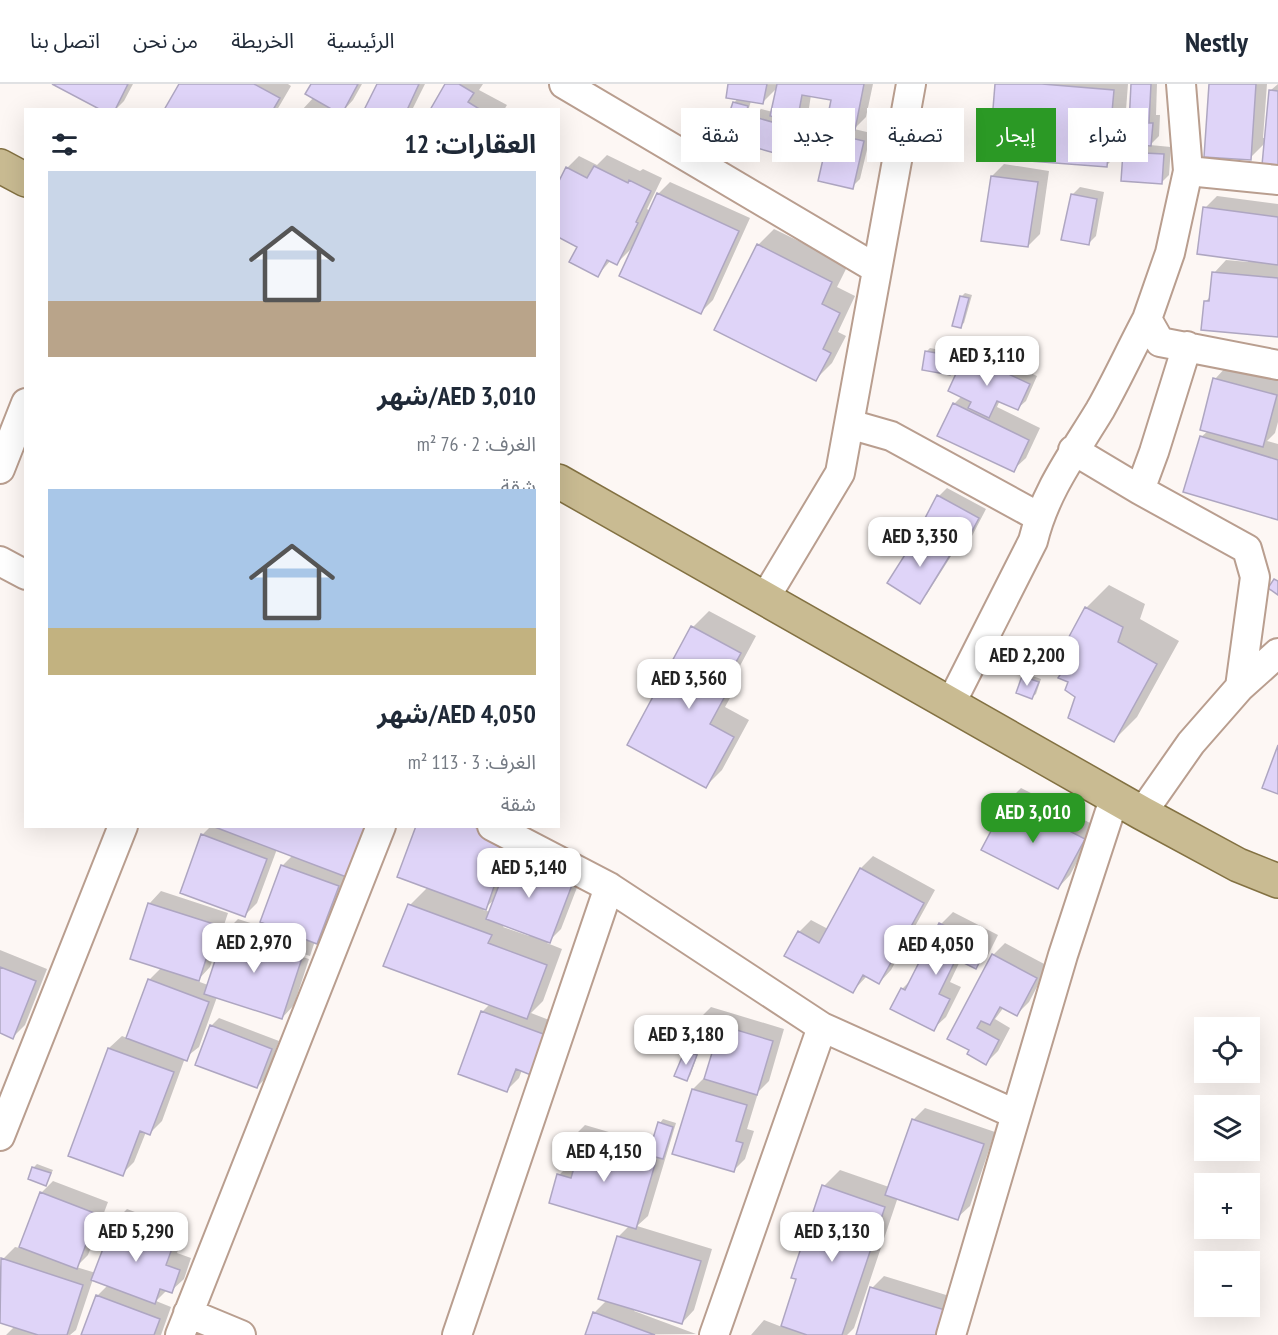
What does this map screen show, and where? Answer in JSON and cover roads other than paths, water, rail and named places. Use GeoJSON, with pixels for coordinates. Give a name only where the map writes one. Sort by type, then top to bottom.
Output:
{"type":"FeatureCollection","features":[{"type":"Feature","properties":{"kind":"main road"},"geometry":{"type":"LineString","coordinates":[[0,166],[24,179]]}},
{"type":"Feature","properties":{"kind":"main road"},"geometry":{"type":"LineString","coordinates":[[560,482],[1142,813],[1238,865],[1278,881]]}},
{"type":"Feature","properties":{"kind":"street"},"geometry":{"type":"LineString","coordinates":[[765,598],[840,473],[911,84]]}},
{"type":"Feature","properties":{"kind":"street"},"geometry":{"type":"LineString","coordinates":[[951,703],[1033,541],[1039,517],[1073,450],[1100,410],[1147,319],[1170,253],[1188,171],[1181,84]]}},
{"type":"Feature","properties":{"kind":"street"},"geometry":{"type":"LineString","coordinates":[[575,87],[877,269]]}},
{"type":"Feature","properties":{"kind":"street"},"geometry":{"type":"LineString","coordinates":[[1188,171],[1278,180]]}},
{"type":"Feature","properties":{"kind":"street"},"geometry":{"type":"LineString","coordinates":[[1147,319],[1160,342],[1278,365]]}},
{"type":"Feature","properties":{"kind":"street"},"geometry":{"type":"LineString","coordinates":[[1140,490],[1187,346]]}},
{"type":"Feature","properties":{"kind":"street"},"geometry":{"type":"LineString","coordinates":[[3,454],[24,407]]}},
{"type":"Feature","properties":{"kind":"street"},"geometry":{"type":"LineString","coordinates":[[849,424],[891,436],[1039,517]]}},
{"type":"Feature","properties":{"kind":"street"},"geometry":{"type":"LineString","coordinates":[[1073,450],[1247,549],[1255,577],[1240,687]]}},
{"type":"Feature","properties":{"kind":"street"},"geometry":{"type":"LineString","coordinates":[[0,561],[24,574]]}},
{"type":"Feature","properties":{"kind":"street"},"geometry":{"type":"LineString","coordinates":[[1142,813],[1191,743],[1240,687],[1278,653]]}},
{"type":"Feature","properties":{"kind":"street"},"geometry":{"type":"LineString","coordinates":[[951,1335],[1063,955],[1115,796]]}},
{"type":"Feature","properties":{"kind":"street"},"geometry":{"type":"LineString","coordinates":[[0,1136],[122,828]]}},
{"type":"Feature","properties":{"kind":"street"},"geometry":{"type":"LineString","coordinates":[[241,1335],[184,1324],[380,828]]}},
{"type":"Feature","properties":{"kind":"street"},"geometry":{"type":"LineString","coordinates":[[496,828],[609,887],[822,1027],[1015,1114]]}},
{"type":"Feature","properties":{"kind":"street"},"geometry":{"type":"LineString","coordinates":[[457,1335],[609,887]]}},
{"type":"Feature","properties":{"kind":"street"},"geometry":{"type":"LineString","coordinates":[[714,1335],[822,1027]]}}]}
